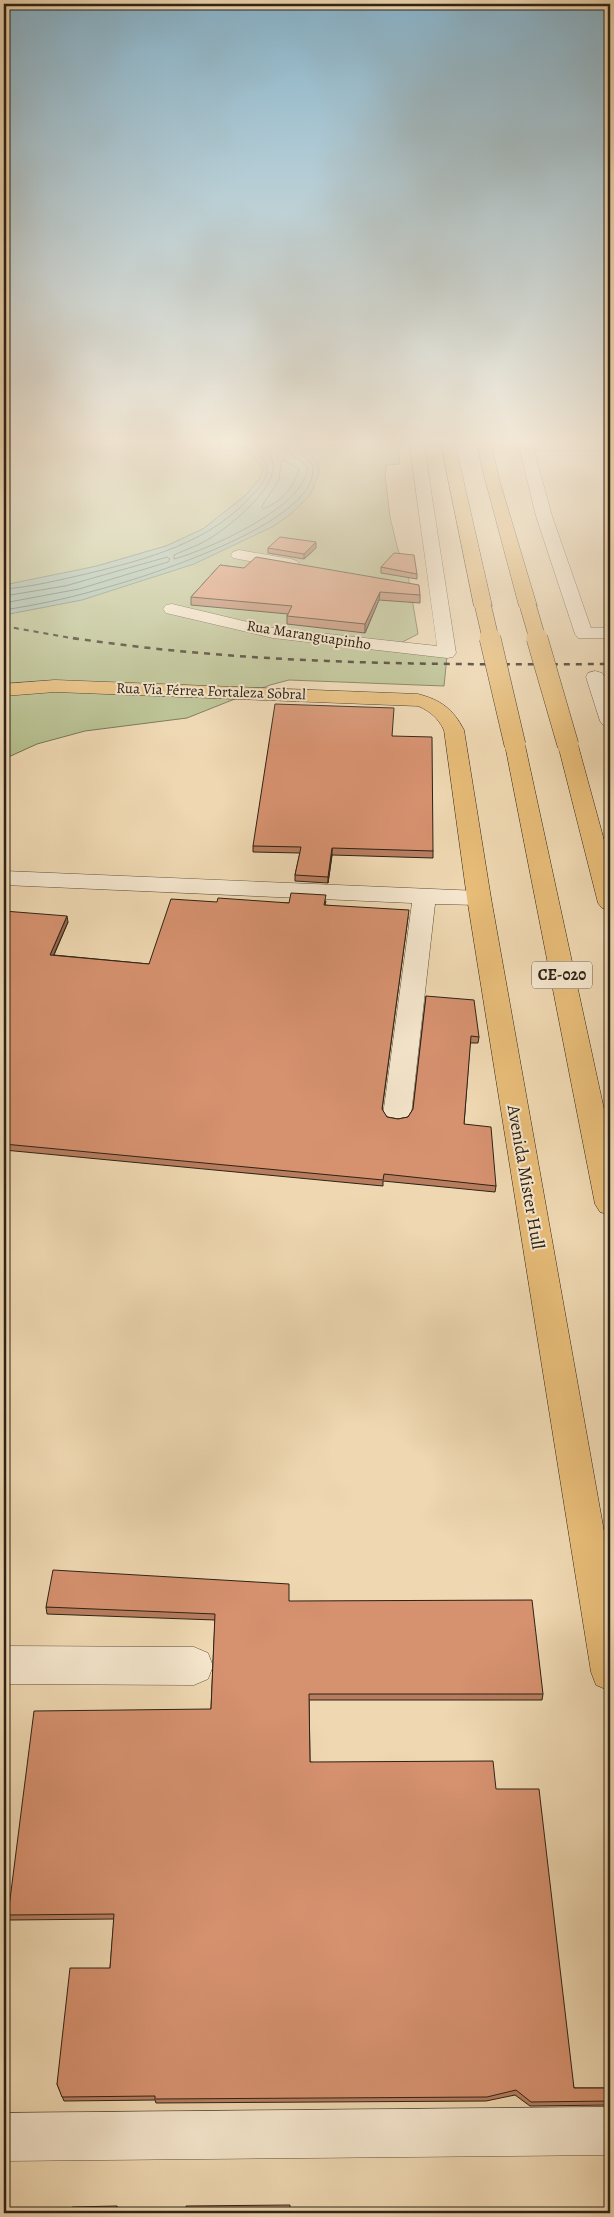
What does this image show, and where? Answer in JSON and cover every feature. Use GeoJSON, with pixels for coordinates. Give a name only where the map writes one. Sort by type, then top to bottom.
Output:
{"type":"FeatureCollection","features":[{"type":"Feature","properties":{"kind":"main road","name":"CE-020"},"geometry":{"type":"LineString","coordinates":[[469,542],[515,745],[610,1204]]}},
{"type":"Feature","properties":{"kind":"main road"},"geometry":{"type":"LineString","coordinates":[[510,542],[568,745],[610,903]]}},
{"type":"Feature","properties":{"kind":"main road","name":"Rua Via Férrea Fortaleza Sobral"},"geometry":{"type":"LineString","coordinates":[[4,690],[55,686],[418,700]]}},
{"type":"Feature","properties":{"kind":"main road","name":"Avenida Mister Hull"},"geometry":{"type":"LineString","coordinates":[[418,700],[432,703],[441,710],[454,730],[479,898],[610,1672]]}},
{"type":"Feature","properties":{"kind":"street"},"geometry":{"type":"LineString","coordinates":[[420,587],[439,590],[432,542]]}},
{"type":"Feature","properties":{"kind":"street"},"geometry":{"type":"LineString","coordinates":[[553,542],[584,634],[610,634]]}},
{"type":"Feature","properties":{"kind":"street"},"geometry":{"type":"LineString","coordinates":[[239,555],[308,567]]}},
{"type":"Feature","properties":{"kind":"street","name":"Rua Maranguapinho"},"geometry":{"type":"LineString","coordinates":[[172,609],[273,633],[447,653],[439,590]]}},
{"type":"Feature","properties":{"kind":"street"},"geometry":{"type":"LineString","coordinates":[[595,676],[610,721]]}},
{"type":"Feature","properties":{"kind":"street"},"geometry":{"type":"LineString","coordinates":[[4,878],[479,898]]}},
{"type":"Feature","properties":{"kind":"street"},"geometry":{"type":"LineString","coordinates":[[397,1115],[424,897]]}},
{"type":"Feature","properties":{"kind":"street"},"geometry":{"type":"LineString","coordinates":[[4,1665],[194,1666]]}},
{"type":"Feature","properties":{"kind":"street"},"geometry":{"type":"LineString","coordinates":[[4,2137],[610,2131]]}},
{"type":"Feature","properties":{"kind":"green space"},"geometry":{"type":"Polygon","coordinates":[[[4,542],[174,542],[97,566],[51,577],[203,549],[208,542],[396,542],[407,569],[418,634],[387,650],[447,656],[444,686],[289,680],[270,685],[187,718],[85,731],[37,744],[4,759],[4,542]]]}},
{"type":"Feature","properties":{"kind":"water"},"geometry":{"type":"Polygon","coordinates":[[[174,542],[239,542],[194,564],[82,600],[4,615],[4,585],[97,566],[174,542]]]}},
{"type":"Feature","properties":{"kind":"building"},"geometry":{"type":"Polygon","coordinates":[[[274,542],[316,542],[304,554],[268,548],[274,542]]]}},
{"type":"Feature","properties":{"kind":"building"},"geometry":{"type":"Polygon","coordinates":[[[394,553],[414,555],[417,574],[381,567],[394,553]]]}},
{"type":"Feature","properties":{"kind":"building"},"geometry":{"type":"Polygon","coordinates":[[[256,557],[419,585],[420,595],[380,592],[365,624],[287,616],[292,606],[191,597],[220,565],[244,568],[256,557]]]}},
{"type":"Feature","properties":{"kind":"building"},"geometry":{"type":"Polygon","coordinates":[[[275,704],[394,708],[392,736],[432,737],[433,851],[332,848],[328,877],[295,875],[301,847],[253,846],[275,704]]]}},
{"type":"Feature","properties":{"kind":"building"},"geometry":{"type":"Polygon","coordinates":[[[291,893],[326,895],[324,905],[409,910],[382,1109],[387,1117],[398,1119],[408,1117],[413,1109],[426,996],[474,1000],[479,1037],[471,1036],[464,1124],[491,1127],[496,1186],[384,1174],[383,1180],[4,1144],[4,911],[67,916],[50,955],[149,964],[171,899],[217,902],[218,898],[289,903],[291,893]]]}},
{"type":"Feature","properties":{"kind":"building"},"geometry":{"type":"Polygon","coordinates":[[[53,1570],[289,1584],[289,1601],[532,1600],[543,1694],[309,1694],[310,1762],[493,1761],[496,1789],[539,1789],[574,2088],[610,2088],[610,2101],[531,2102],[516,2090],[487,2097],[155,2099],[155,2096],[62,2097],[57,2084],[70,1968],[110,1968],[114,1914],[8,1915],[34,1711],[211,1709],[215,1614],[46,1607],[53,1570]]]}},
{"type":"Feature","properties":{"kind":"building"},"geometry":{"type":"Polygon","coordinates":[[[290,2205],[290,2213],[186,2213],[186,2206],[290,2205]]]}},
{"type":"Feature","properties":{"kind":"building"},"geometry":{"type":"Polygon","coordinates":[[[117,2206],[116,2213],[72,2213],[72,2207],[117,2206]]]}},
{"type":"Feature","properties":{"kind":"railway"},"geometry":{"type":"LineString","coordinates":[[4,626],[82,640]]}},
{"type":"Feature","properties":{"kind":"railway"},"geometry":{"type":"LineString","coordinates":[[73,638],[207,654],[341,662],[610,664]]}}]}
